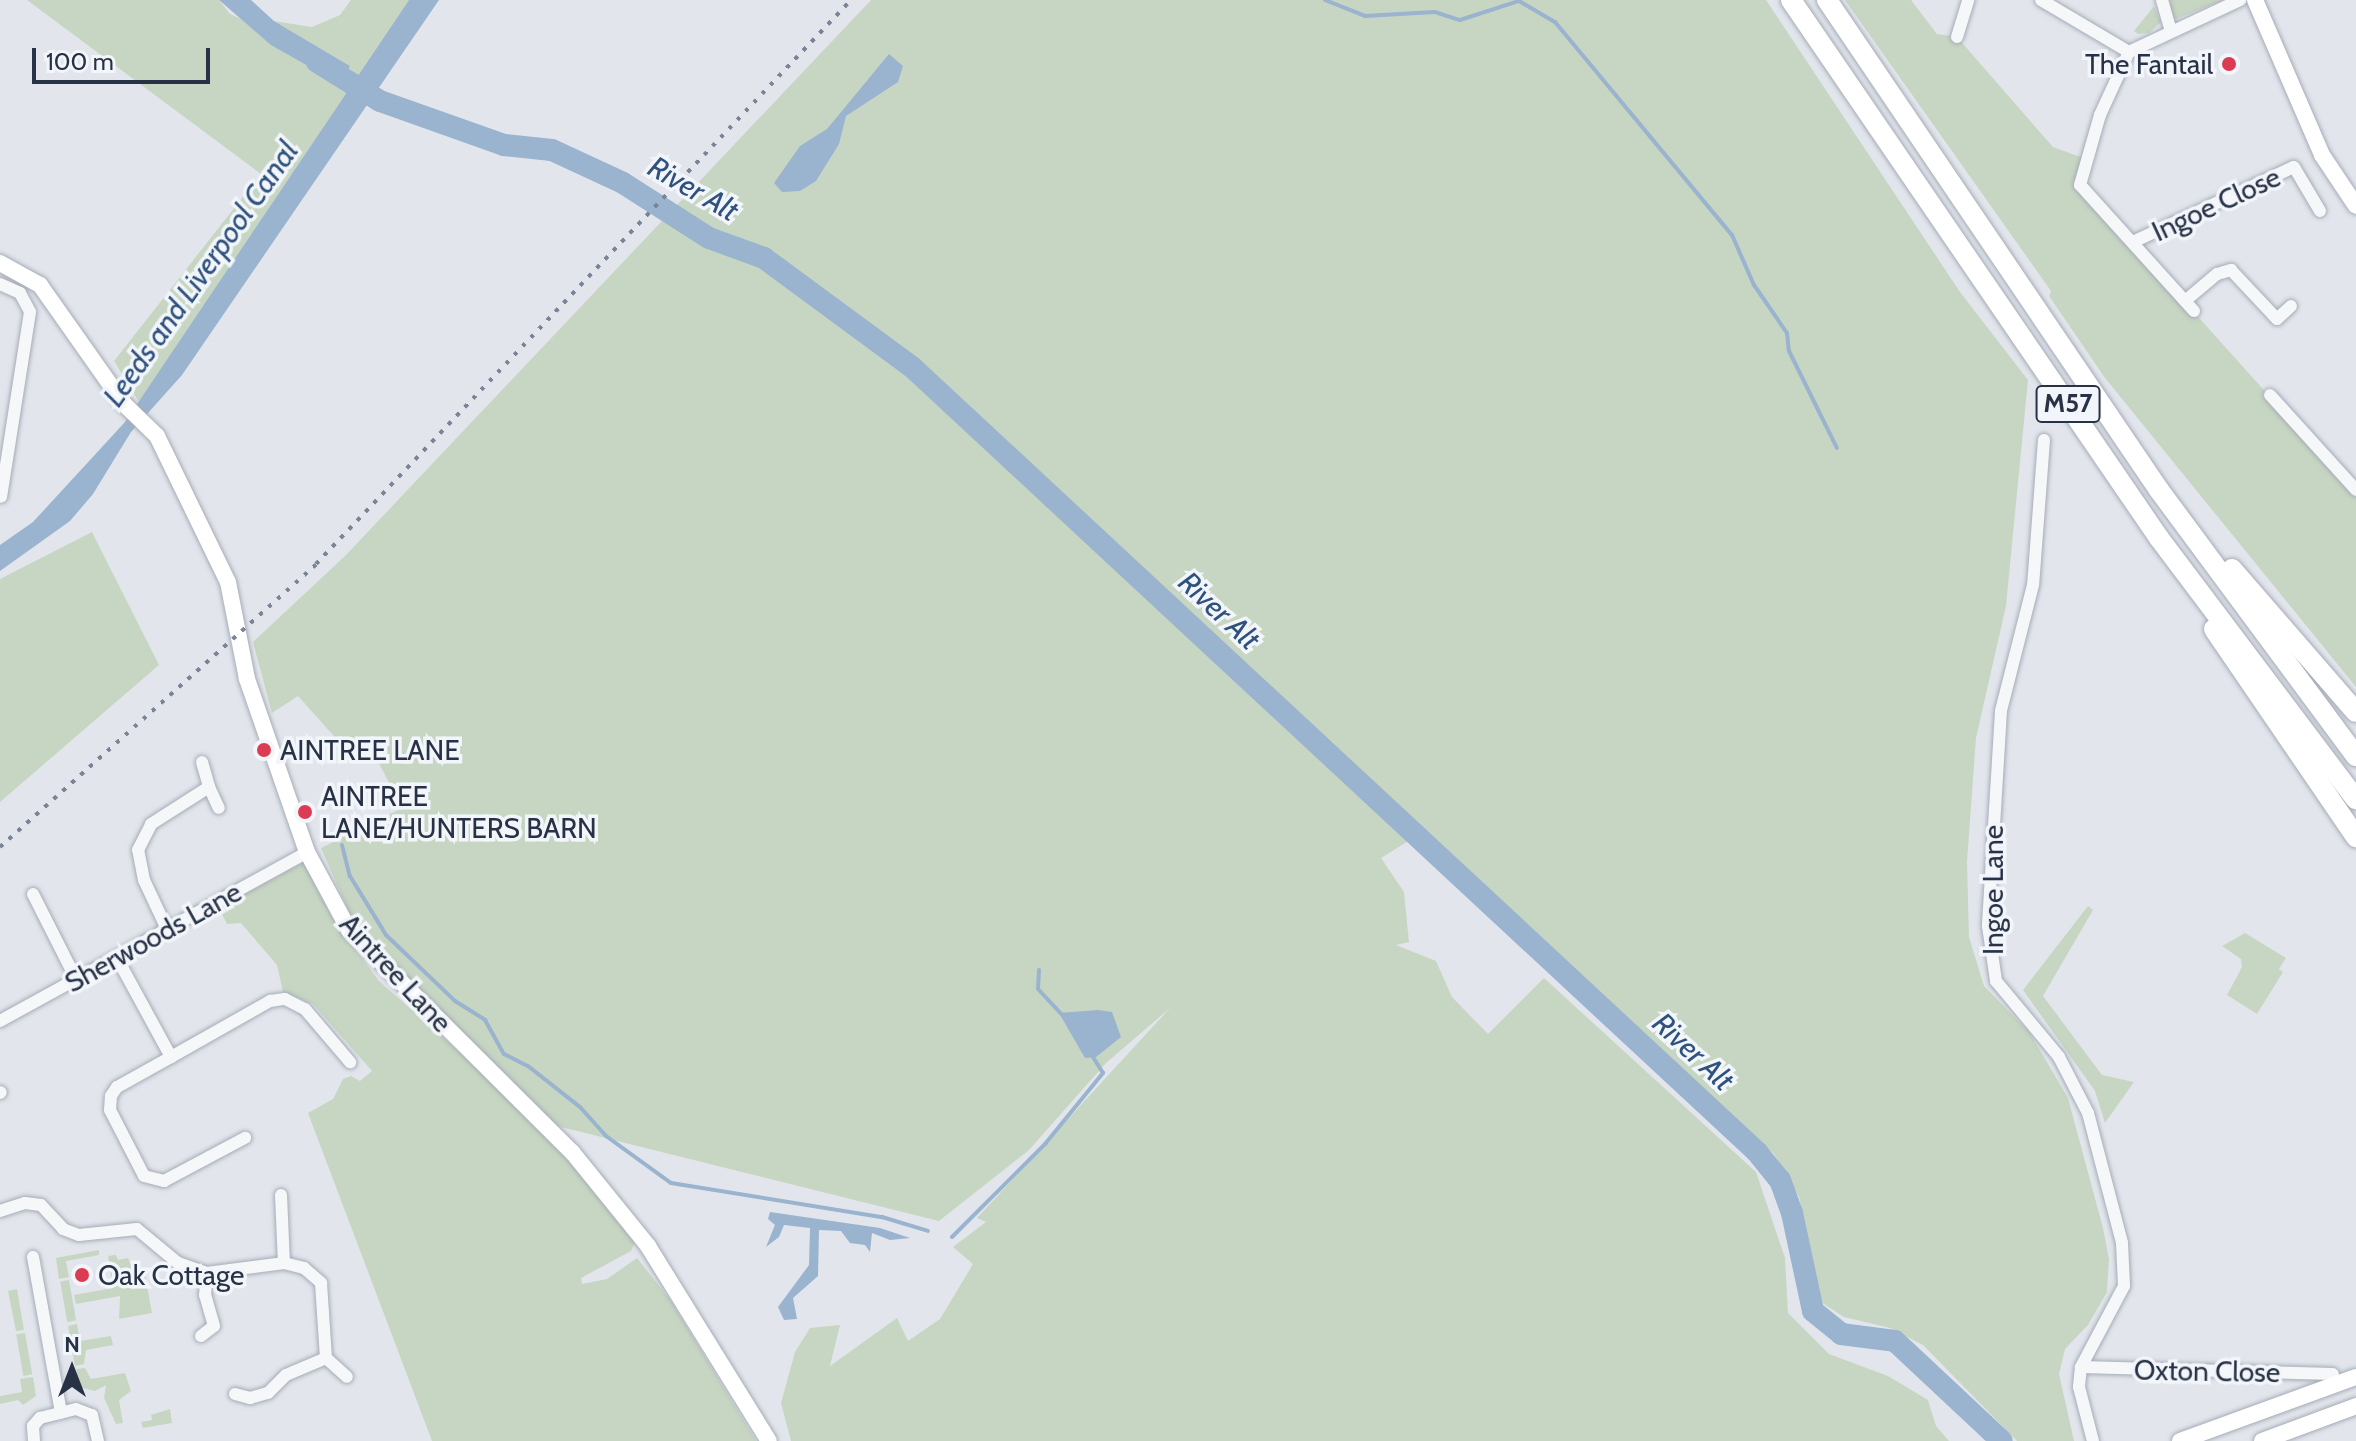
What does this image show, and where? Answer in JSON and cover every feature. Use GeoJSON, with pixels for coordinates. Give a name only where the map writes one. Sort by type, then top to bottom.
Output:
{"type":"FeatureCollection","features":[{"type":"Feature","properties":{"kind":"highway","name":"M57"},"geometry":{"type":"LineString","coordinates":[[1791,0],[2159,538],[2356,799]]}},
{"type":"Feature","properties":{"kind":"highway","name":"M57"},"geometry":{"type":"LineString","coordinates":[[1827,0],[2159,490],[2356,756]]}},
{"type":"Feature","properties":{"kind":"highway","name":"M57"},"geometry":{"type":"LineString","coordinates":[[2159,490],[2356,712]]}},
{"type":"Feature","properties":{"kind":"highway","name":"M57"},"geometry":{"type":"LineString","coordinates":[[2159,538],[2233,662],[2356,837]]}},
{"type":"Feature","properties":{"kind":"main road"},"geometry":{"type":"LineString","coordinates":[[2255,0],[2322,155],[2356,206]]}},
{"type":"Feature","properties":{"kind":"main road","name":"Aintree Lane"},"geometry":{"type":"LineString","coordinates":[[0,263],[29,275],[67,319],[128,408],[149,428],[228,582],[247,679],[307,852],[349,930],[572,1152],[648,1246],[769,1441]]}},
{"type":"Feature","properties":{"kind":"main road"},"geometry":{"type":"LineString","coordinates":[[2180,1441],[2356,1377]]}},
{"type":"Feature","properties":{"kind":"main road"},"geometry":{"type":"LineString","coordinates":[[2262,1441],[2356,1406]]}},
{"type":"Feature","properties":{"kind":"street"},"geometry":{"type":"LineString","coordinates":[[1957,37],[1968,0]]}},
{"type":"Feature","properties":{"kind":"street"},"geometry":{"type":"LineString","coordinates":[[2041,0],[2129,52]]}},
{"type":"Feature","properties":{"kind":"street"},"geometry":{"type":"LineString","coordinates":[[2162,0],[2171,32]]}},
{"type":"Feature","properties":{"kind":"street"},"geometry":{"type":"LineString","coordinates":[[2240,0],[2129,52],[2100,115],[2080,185],[2135,241],[2190,306],[2217,274],[2231,270],[2277,319],[2291,306]]}},
{"type":"Feature","properties":{"kind":"street","name":"Ingoe Close"},"geometry":{"type":"LineString","coordinates":[[2135,241],[2294,167],[2320,211]]}},
{"type":"Feature","properties":{"kind":"street"},"geometry":{"type":"LineString","coordinates":[[0,284],[20,293],[30,312],[1,497]]}},
{"type":"Feature","properties":{"kind":"street"},"geometry":{"type":"LineString","coordinates":[[2270,395],[2356,490]]}},
{"type":"Feature","properties":{"kind":"street","name":"Ingoe Lane"},"geometry":{"type":"LineString","coordinates":[[2044,440],[2033,585],[2001,711],[1988,926],[1996,981],[2059,1057],[2088,1113],[2122,1243],[2124,1286],[2081,1367]]}},
{"type":"Feature","properties":{"kind":"street"},"geometry":{"type":"LineString","coordinates":[[202,762],[219,808]]}},
{"type":"Feature","properties":{"kind":"street"},"geometry":{"type":"LineString","coordinates":[[166,927],[144,880],[138,850],[151,824],[209,787]]}},
{"type":"Feature","properties":{"kind":"street","name":"Sherwoods Lane"},"geometry":{"type":"LineString","coordinates":[[0,1021],[307,852]]}},
{"type":"Feature","properties":{"kind":"street"},"geometry":{"type":"LineString","coordinates":[[33,894],[76,979]]}},
{"type":"Feature","properties":{"kind":"street"},"geometry":{"type":"LineString","coordinates":[[117,958],[171,1057]]}},
{"type":"Feature","properties":{"kind":"street"},"geometry":{"type":"LineString","coordinates":[[245,1138],[164,1181],[144,1176],[110,1110],[111,1096],[117,1087],[270,1001],[285,999],[305,1009],[350,1062]]}},
{"type":"Feature","properties":{"kind":"street"},"geometry":{"type":"LineString","coordinates":[[281,1195],[284,1263]]}},
{"type":"Feature","properties":{"kind":"street"},"geometry":{"type":"LineString","coordinates":[[0,1211],[25,1203],[41,1205],[63,1229],[79,1235],[137,1229],[178,1263],[207,1273],[284,1263],[304,1268],[321,1283],[326,1358],[347,1377]]}},
{"type":"Feature","properties":{"kind":"street"},"geometry":{"type":"LineString","coordinates":[[33,1257],[61,1412]]}},
{"type":"Feature","properties":{"kind":"street"},"geometry":{"type":"LineString","coordinates":[[201,1336],[214,1326],[205,1295],[207,1273]]}},
{"type":"Feature","properties":{"kind":"street"},"geometry":{"type":"LineString","coordinates":[[235,1394],[250,1398],[268,1393],[286,1375],[326,1358]]}},
{"type":"Feature","properties":{"kind":"street"},"geometry":{"type":"LineString","coordinates":[[2081,1367],[2079,1387],[2093,1441]]}},
{"type":"Feature","properties":{"kind":"street","name":"Oxton Close"},"geometry":{"type":"LineString","coordinates":[[2081,1367],[2333,1374]]}},
{"type":"Feature","properties":{"kind":"street"},"geometry":{"type":"LineString","coordinates":[[34,1441],[36,1421],[61,1412],[87,1412],[98,1441]]}},
{"type":"Feature","properties":{"kind":"green space"},"geometry":{"type":"Polygon","coordinates":[[[27,0],[219,0],[230,14],[350,66],[274,21],[312,27],[340,15],[351,0],[409,0],[139,402],[114,361],[261,174],[27,0]]]}},
{"type":"Feature","properties":{"kind":"green space"},"geometry":{"type":"Polygon","coordinates":[[[871,0],[1766,0],[1960,292],[2028,380],[2006,606],[1976,738],[1967,862],[1969,937],[1984,986],[2029,1032],[2068,1098],[2103,1228],[2109,1259],[2107,1292],[2088,1325],[2065,1349],[2059,1374],[2074,1441],[2017,1441],[1923,1345],[1890,1328],[1844,1317],[1819,1301],[1799,1197],[1774,1154],[1426,830],[1381,858],[1404,892],[1409,942],[1396,945],[1436,961],[1452,997],[1488,1034],[1544,978],[1756,1172],[1785,1258],[1788,1313],[1829,1354],[1888,1376],[1928,1400],[1936,1426],[1949,1441],[791,1441],[781,1403],[795,1352],[810,1328],[840,1325],[830,1366],[897,1318],[908,1341],[940,1319],[973,1264],[953,1247],[986,1222],[977,1218],[1170,1008],[1106,1063],[1029,1150],[939,1221],[557,1126],[438,1012],[352,919],[321,848],[402,808],[369,744],[350,754],[298,696],[272,713],[253,642],[345,556],[871,0]]]}},
{"type":"Feature","properties":{"kind":"green space"},"geometry":{"type":"Polygon","coordinates":[[[1845,0],[1911,0],[1937,34],[1957,37],[2053,147],[2086,159],[2080,185],[2356,493],[2356,687],[2105,378],[2049,296],[2051,291],[1845,0]]]}},
{"type":"Feature","properties":{"kind":"green space"},"geometry":{"type":"Polygon","coordinates":[[[2170,0],[2223,0],[2176,19],[2170,16],[2170,0]]]}},
{"type":"Feature","properties":{"kind":"green space"},"geometry":{"type":"Polygon","coordinates":[[[2154,6],[2161,22],[2149,33],[2138,34],[2134,31],[2154,6]]]}},
{"type":"Feature","properties":{"kind":"green space"},"geometry":{"type":"Polygon","coordinates":[[[92,532],[159,665],[0,802],[0,579],[92,532]]]}},
{"type":"Feature","properties":{"kind":"green space"},"geometry":{"type":"Polygon","coordinates":[[[304,862],[333,919],[379,981],[530,1115],[636,1240],[631,1251],[581,1278],[582,1284],[607,1279],[637,1258],[671,1301],[756,1441],[432,1441],[308,1113],[333,1099],[343,1079],[351,1076],[360,1081],[372,1071],[313,1004],[283,992],[277,965],[241,923],[227,924],[219,908],[304,862]]]}},
{"type":"Feature","properties":{"kind":"green space"},"geometry":{"type":"Polygon","coordinates":[[[2088,906],[2093,910],[2043,996],[2102,1075],[2134,1082],[2105,1123],[2095,1091],[2023,990],[2088,906]]]}},
{"type":"Feature","properties":{"kind":"green space"},"geometry":{"type":"Polygon","coordinates":[[[2245,933],[2286,958],[2279,969],[2283,972],[2257,1014],[2227,995],[2242,967],[2241,959],[2222,946],[2245,933]]]}},
{"type":"Feature","properties":{"kind":"green space"},"geometry":{"type":"Polygon","coordinates":[[[99,1250],[99,1255],[66,1261],[69,1277],[59,1279],[56,1258],[99,1250]]]}},
{"type":"Feature","properties":{"kind":"green space"},"geometry":{"type":"Polygon","coordinates":[[[116,1255],[118,1260],[128,1258],[133,1271],[144,1269],[152,1313],[119,1319],[120,1296],[76,1304],[74,1295],[113,1288],[108,1256],[116,1255]]]}},
{"type":"Feature","properties":{"kind":"green space"},"geometry":{"type":"Polygon","coordinates":[[[69,1280],[76,1320],[67,1322],[60,1282],[69,1280]]]}},
{"type":"Feature","properties":{"kind":"green space"},"geometry":{"type":"Polygon","coordinates":[[[17,1289],[24,1330],[16,1331],[8,1291],[17,1289]]]}},
{"type":"Feature","properties":{"kind":"green space"},"geometry":{"type":"Polygon","coordinates":[[[77,1324],[80,1341],[111,1336],[113,1345],[86,1350],[84,1364],[75,1366],[68,1326],[77,1324]]]}},
{"type":"Feature","properties":{"kind":"green space"},"geometry":{"type":"Polygon","coordinates":[[[25,1333],[32,1374],[23,1376],[16,1335],[25,1333]]]}},
{"type":"Feature","properties":{"kind":"green space"},"geometry":{"type":"Polygon","coordinates":[[[85,1368],[91,1379],[125,1373],[131,1391],[119,1400],[123,1423],[116,1424],[104,1398],[106,1385],[95,1391],[79,1387],[76,1369],[85,1368]]]}},
{"type":"Feature","properties":{"kind":"green space"},"geometry":{"type":"Polygon","coordinates":[[[33,1377],[36,1396],[23,1405],[18,1400],[0,1404],[0,1396],[22,1392],[20,1379],[33,1377]]]}},
{"type":"Feature","properties":{"kind":"green space"},"geometry":{"type":"Polygon","coordinates":[[[170,1409],[172,1423],[143,1428],[141,1422],[152,1420],[151,1415],[170,1409]]]}},
{"type":"Feature","properties":{"kind":"water"},"geometry":{"type":"Polygon","coordinates":[[[219,0],[251,0],[274,21],[350,66],[340,84],[271,45],[219,0]]]}},
{"type":"Feature","properties":{"kind":"water"},"geometry":{"type":"Polygon","coordinates":[[[409,0],[439,0],[182,375],[131,432],[93,494],[70,521],[0,571],[0,545],[33,522],[125,422],[409,0]]]}},
{"type":"Feature","properties":{"kind":"water"},"geometry":{"type":"Polygon","coordinates":[[[889,54],[903,66],[898,82],[846,116],[839,144],[816,181],[800,191],[782,192],[774,183],[800,146],[827,129],[889,54]]]}},
{"type":"Feature","properties":{"kind":"water"},"geometry":{"type":"Polygon","coordinates":[[[1112,1012],[1121,1037],[1096,1057],[1085,1058],[1059,1013],[1112,1012]]]}},
{"type":"Feature","properties":{"kind":"water"},"geometry":{"type":"Polygon","coordinates":[[[770,1212],[880,1228],[910,1238],[890,1240],[872,1233],[870,1252],[865,1245],[850,1243],[841,1231],[819,1230],[818,1276],[793,1298],[797,1319],[784,1320],[778,1307],[809,1265],[810,1228],[784,1225],[779,1237],[766,1247],[775,1225],[768,1219],[770,1212]]]}},
{"type":"Feature","properties":{"kind":"waterway"},"geometry":{"type":"LineString","coordinates":[[1325,0],[1365,16],[1435,12],[1460,20],[1519,1],[1555,22],[1732,235],[1754,285],[1787,333],[1789,351],[1837,448]]}},
{"type":"Feature","properties":{"kind":"waterway","name":"River Alt"},"geometry":{"type":"LineString","coordinates":[[317,62],[380,101],[504,145],[552,150],[623,183],[709,238],[764,258],[912,367],[1757,1152],[1780,1180],[1792,1213],[1813,1311],[1841,1334],[1895,1341],[2002,1441]]}},
{"type":"Feature","properties":{"kind":"waterway"},"geometry":{"type":"LineString","coordinates":[[342,845],[350,876],[386,935],[455,1001],[485,1020],[504,1054],[528,1066],[580,1107],[606,1136],[671,1183],[882,1217],[928,1231]]}},
{"type":"Feature","properties":{"kind":"waterway"},"geometry":{"type":"LineString","coordinates":[[1039,970],[1038,989],[1061,1014]]}},
{"type":"Feature","properties":{"kind":"waterway"},"geometry":{"type":"LineString","coordinates":[[952,1237],[1045,1144],[1103,1073],[1093,1057]]}},
{"type":"Feature","properties":{"kind":"railway"},"geometry":{"type":"LineString","coordinates":[[0,847],[316,564],[851,0]]}},
{"type":"Feature","properties":{"kind":"place","name":"The Fantail"},"geometry":{"type":"Point","coordinates":[2229,64]}},
{"type":"Feature","properties":{"kind":"place","name":"AINTREE LANE"},"geometry":{"type":"Point","coordinates":[264,750]}},
{"type":"Feature","properties":{"kind":"place","name":"AINTREE LANE/HUNTERS BARN"},"geometry":{"type":"Point","coordinates":[305,812]}},
{"type":"Feature","properties":{"kind":"place","name":"Oak Cottage"},"geometry":{"type":"Point","coordinates":[82,1275]}},
{"type":"Feature","properties":{"kind":"water label","name":"Leeds and Liverpool Canal"},"geometry":{"type":"Point","coordinates":[201,274]}}]}
